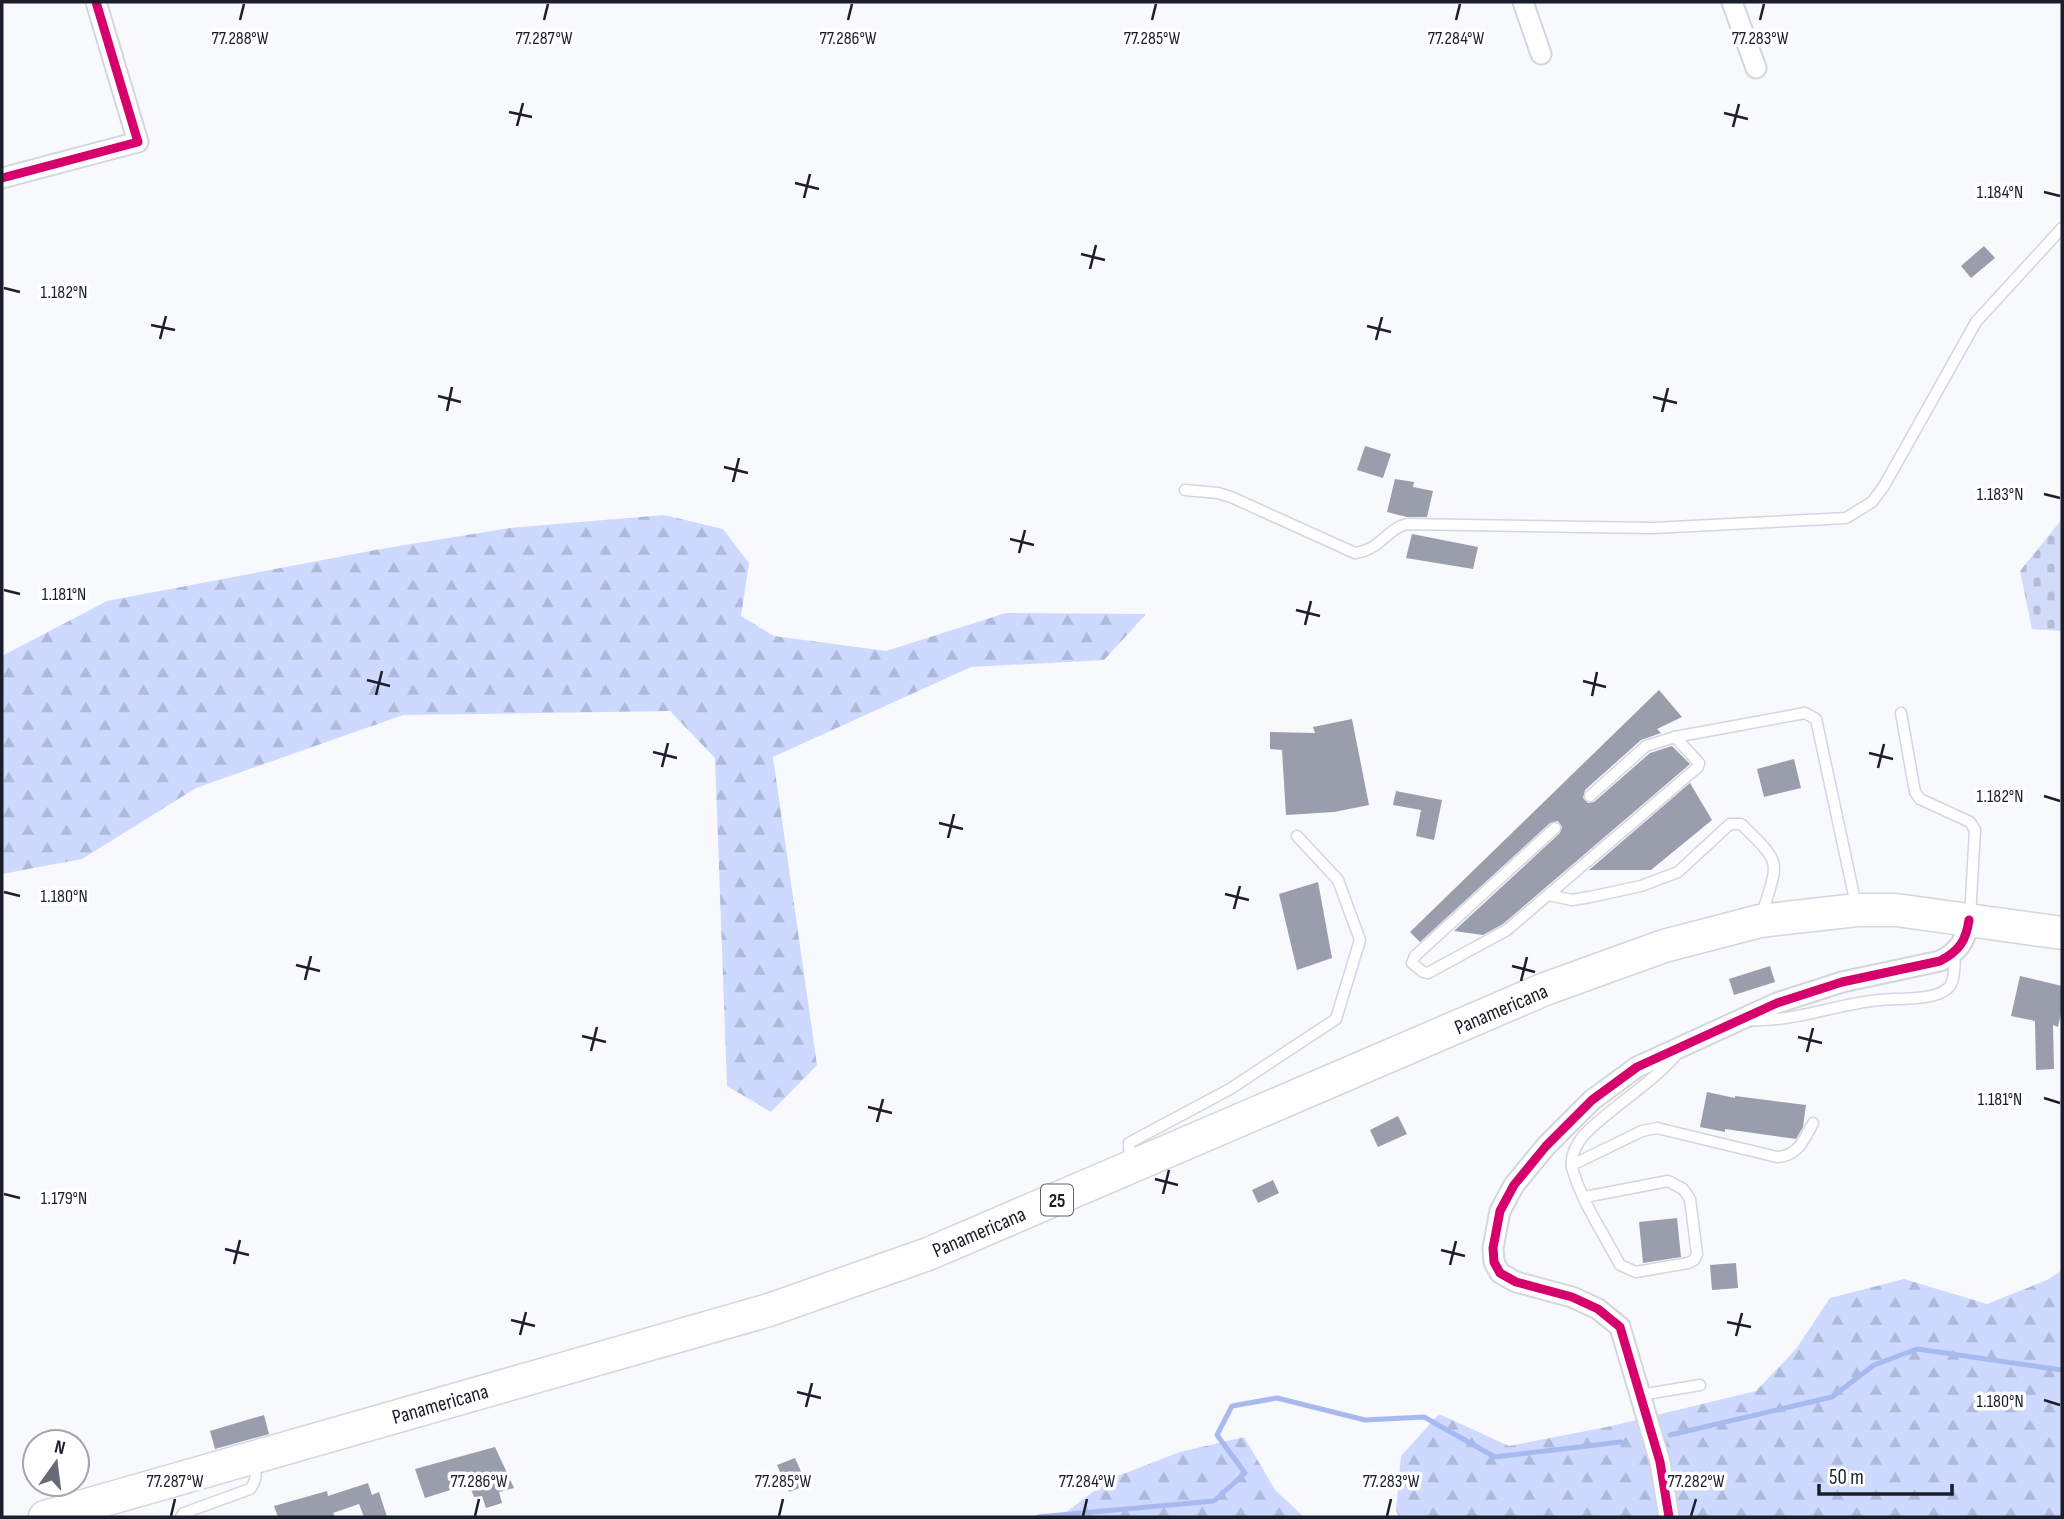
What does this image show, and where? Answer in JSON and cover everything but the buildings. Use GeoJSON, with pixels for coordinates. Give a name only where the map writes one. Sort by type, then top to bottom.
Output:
{"type":"FeatureCollection","features":[{"type":"Feature","properties":{"kind":"main road","name":"Panamericana"},"geometry":{"type":"LineString","coordinates":[[45,1517],[769,1310],[928,1254],[1545,989],[1664,946],[1760,921],[1857,909],[1896,910],[2062,933]]}},
{"type":"Feature","properties":{"kind":"street"},"geometry":{"type":"LineString","coordinates":[[2,178],[138,142],[96,2]]}},
{"type":"Feature","properties":{"kind":"street"},"geometry":{"type":"LineString","coordinates":[[1523,2],[1541,54]]}},
{"type":"Feature","properties":{"kind":"street"},"geometry":{"type":"LineString","coordinates":[[1732,2],[1756,68]]}},
{"type":"Feature","properties":{"kind":"street"},"geometry":{"type":"LineString","coordinates":[[1669,1517],[1660,1462],[1620,1327],[1598,1309],[1572,1297],[1516,1282],[1500,1273],[1494,1262],[1495,1229],[1500,1210],[1514,1185],[1546,1146],[1591,1100],[1637,1067],[1777,1003],[1842,982],[1940,961],[1955,954],[1963,944],[1969,920]]}},
{"type":"Feature","properties":{"kind":"lane"},"geometry":{"type":"LineString","coordinates":[[1185,490],[1231,497],[1355,553],[1369,551],[1398,526],[1408,524],[1654,528],[1846,518],[1872,502],[1884,486],[1976,322],[2062,228]]}},
{"type":"Feature","properties":{"kind":"lane"},"geometry":{"type":"LineString","coordinates":[[1590,796],[1646,746],[1675,737],[1805,713],[1813,716],[1816,719],[1857,909]]}},
{"type":"Feature","properties":{"kind":"lane"},"geometry":{"type":"LineString","coordinates":[[1901,713],[1915,792],[1920,799],[1970,822],[1975,830],[1969,920]]}},
{"type":"Feature","properties":{"kind":"lane"},"geometry":{"type":"LineString","coordinates":[[1555,828],[1415,956],[1412,963],[1423,972],[1434,970],[1507,930],[1698,767],[1699,763],[1675,737]]}},
{"type":"Feature","properties":{"kind":"lane"},"geometry":{"type":"LineString","coordinates":[[1549,895],[1572,900],[1590,897],[1640,886],[1678,873],[1734,823],[1741,824],[1774,860],[1774,873],[1760,921]]}},
{"type":"Feature","properties":{"kind":"lane"},"geometry":{"type":"LineString","coordinates":[[1130,1169],[1129,1143],[1230,1089],[1336,1019],[1360,940],[1338,880],[1297,836]]}},
{"type":"Feature","properties":{"kind":"lane"},"geometry":{"type":"LineString","coordinates":[[1740,1019],[1773,1021],[1877,1000],[1913,999],[1944,992],[1952,984],[1955,954]]}},
{"type":"Feature","properties":{"kind":"lane"},"geometry":{"type":"LineString","coordinates":[[1585,1197],[1668,1181],[1683,1189],[1690,1199],[1697,1254],[1695,1260],[1688,1264],[1636,1272],[1620,1265],[1585,1197],[1572,1165],[1573,1152],[1584,1134],[1661,1072],[1684,1045]]}},
{"type":"Feature","properties":{"kind":"lane"},"geometry":{"type":"LineString","coordinates":[[1572,1165],[1642,1131],[1657,1128],[1777,1157],[1787,1157],[1798,1150],[1813,1123]]}},
{"type":"Feature","properties":{"kind":"lane"},"geometry":{"type":"LineString","coordinates":[[1639,1395],[1700,1385]]}},
{"type":"Feature","properties":{"kind":"lane"},"geometry":{"type":"LineString","coordinates":[[181,1517],[184,1513],[250,1489],[256,1476],[253,1457]]}},
{"type":"Feature","properties":{"kind":"green space"},"geometry":{"type":"Polygon","coordinates":[[[664,515],[723,529],[749,563],[741,616],[774,636],[886,651],[1006,613],[1146,614],[1104,660],[971,667],[773,757],[817,1065],[771,1112],[727,1086],[715,758],[670,711],[403,715],[196,788],[82,859],[2,874],[2,656],[107,601],[381,549],[510,528],[664,515]]]}},
{"type":"Feature","properties":{"kind":"green space"},"geometry":{"type":"Polygon","coordinates":[[[2062,519],[2062,631],[2032,629],[2020,571],[2062,519]]]}},
{"type":"Feature","properties":{"kind":"green space"},"geometry":{"type":"Polygon","coordinates":[[[2062,1270],[2062,1517],[1399,1517],[1396,1510],[1401,1456],[1439,1414],[1509,1446],[1607,1427],[1756,1391],[1796,1349],[1830,1298],[1904,1279],[1987,1304],[2047,1280],[2062,1270]]]}},
{"type":"Feature","properties":{"kind":"green space"},"geometry":{"type":"Polygon","coordinates":[[[1244,1437],[1275,1490],[1304,1517],[1060,1517],[1110,1479],[1180,1452],[1244,1437]]]}},
{"type":"Feature","properties":{"kind":"waterway"},"geometry":{"type":"LineString","coordinates":[[1670,1435],[1832,1397],[1874,1365],[1917,1349],[2062,1370]]}},
{"type":"Feature","properties":{"kind":"waterway"},"geometry":{"type":"LineString","coordinates":[[1038,1517],[1214,1501],[1245,1473],[1217,1435],[1232,1406],[1277,1398],[1365,1420],[1424,1417],[1495,1457],[1621,1442]]}},
{"type":"Feature","properties":{"kind":"cycle path"},"geometry":{"type":"LineString","coordinates":[[2,178],[138,142],[96,2]]}},
{"type":"Feature","properties":{"kind":"cycle path"},"geometry":{"type":"LineString","coordinates":[[1669,1517],[1660,1462],[1620,1327],[1598,1309],[1572,1297],[1516,1282],[1500,1273],[1494,1262],[1493,1248],[1500,1211],[1514,1185],[1546,1146],[1592,1100],[1637,1067],[1777,1003],[1842,982],[1940,961],[1960,945],[1969,920]]}}]}
